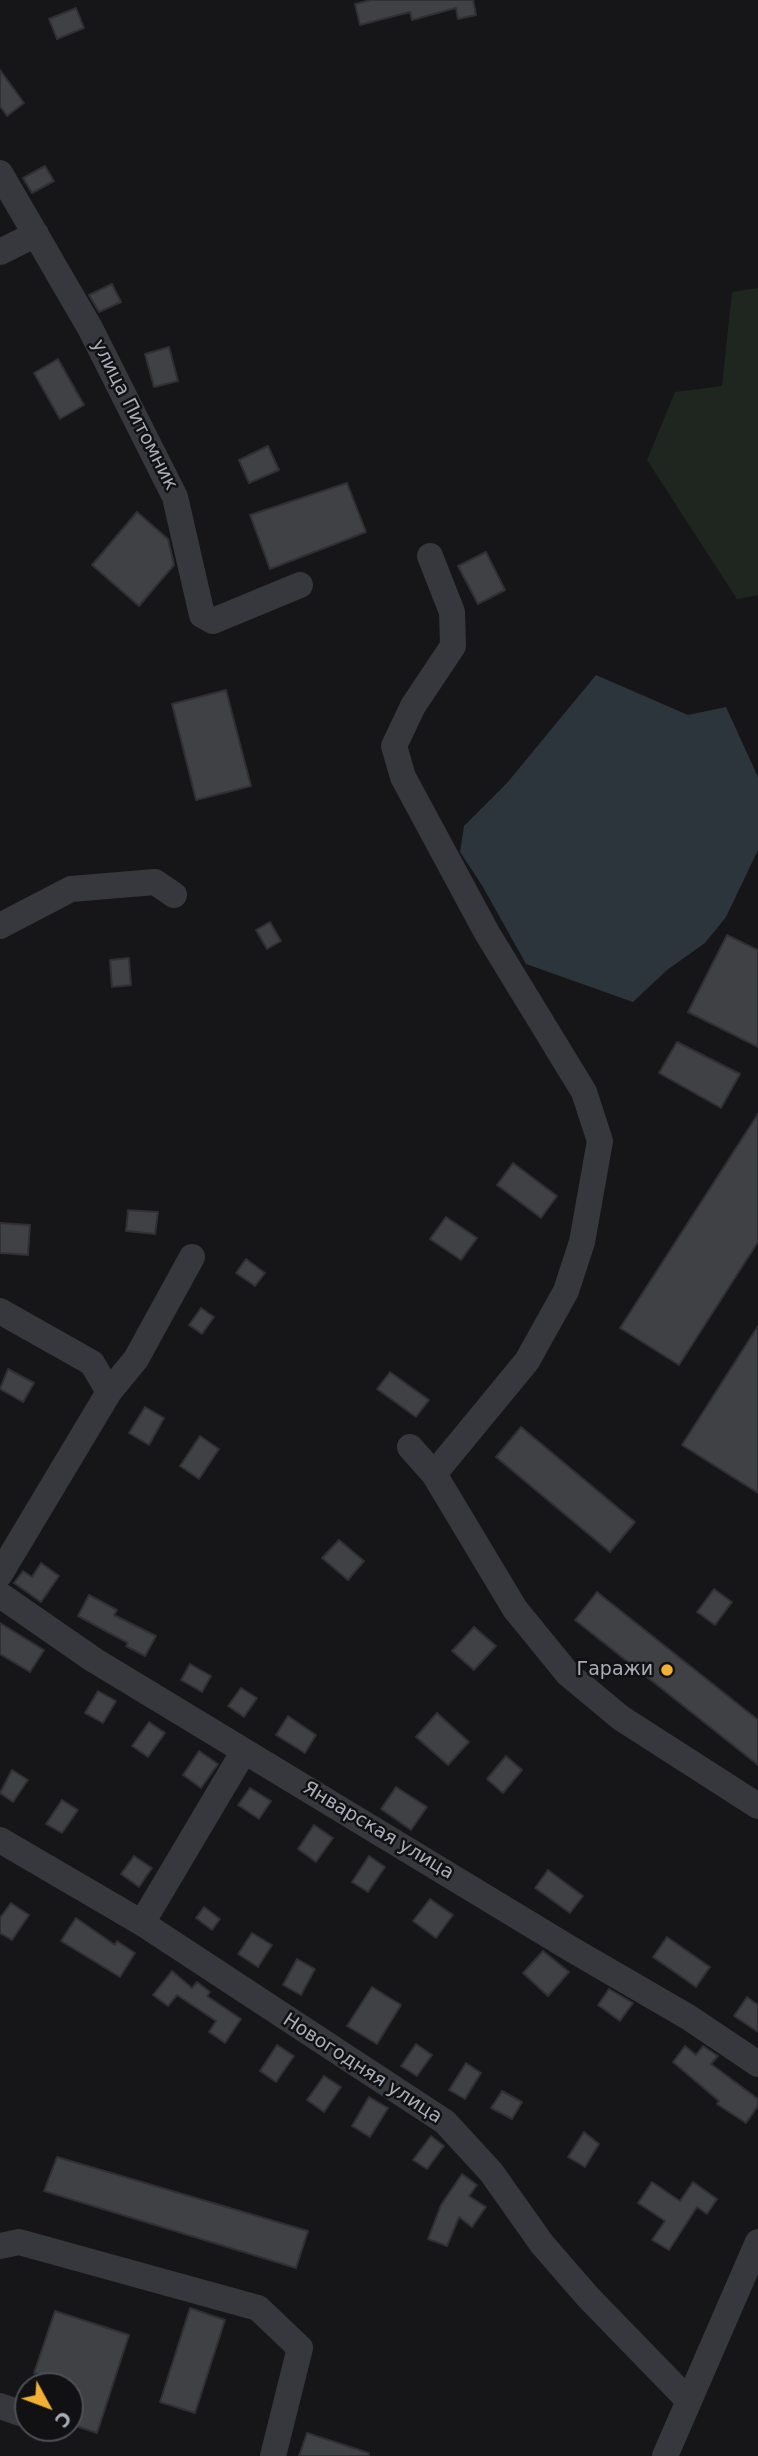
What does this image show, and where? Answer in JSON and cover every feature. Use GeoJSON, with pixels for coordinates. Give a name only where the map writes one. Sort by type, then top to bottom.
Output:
{"type":"FeatureCollection","features":[{"type":"Feature","properties":{"kind":"street","name":"улица Питомник"},"geometry":{"type":"LineString","coordinates":[[0,173],[96,339],[176,497],[202,615],[213,621],[300,585]]}},
{"type":"Feature","properties":{"kind":"street"},"geometry":{"type":"LineString","coordinates":[[0,251],[36,234]]}},
{"type":"Feature","properties":{"kind":"street"},"geometry":{"type":"LineString","coordinates":[[430,556],[452,612],[453,646],[412,706],[394,746],[403,777],[487,933],[584,1092],[600,1141],[582,1242],[566,1291],[527,1361],[434,1474]]}},
{"type":"Feature","properties":{"kind":"street"},"geometry":{"type":"LineString","coordinates":[[0,926],[71,889],[155,882],[174,895]]}},
{"type":"Feature","properties":{"kind":"street"},"geometry":{"type":"LineString","coordinates":[[0,1574],[109,1392],[136,1359],[192,1257]]}},
{"type":"Feature","properties":{"kind":"street"},"geometry":{"type":"LineString","coordinates":[[0,1311],[92,1363],[109,1392]]}},
{"type":"Feature","properties":{"kind":"street"},"geometry":{"type":"LineString","coordinates":[[410,1447],[434,1474],[515,1609],[568,1674],[621,1718],[758,1805]]}},
{"type":"Feature","properties":{"kind":"street","name":"Январская улица"},"geometry":{"type":"LineString","coordinates":[[0,1595],[94,1660],[688,2017],[758,2064]]}},
{"type":"Feature","properties":{"kind":"street"},"geometry":{"type":"LineString","coordinates":[[142,1923],[244,1751]]}},
{"type":"Feature","properties":{"kind":"street","name":"Новогодняя улица"},"geometry":{"type":"LineString","coordinates":[[0,1840],[142,1923],[445,2122],[491,2172],[542,2244],[588,2297],[690,2401]]}},
{"type":"Feature","properties":{"kind":"street"},"geometry":{"type":"LineString","coordinates":[[0,2246],[19,2242],[258,2308],[300,2348],[273,2456]]}},
{"type":"Feature","properties":{"kind":"street"},"geometry":{"type":"LineString","coordinates":[[666,2456],[758,2242]]}},
{"type":"Feature","properties":{"kind":"shaded area"},"geometry":{"type":"Polygon","coordinates":[[[758,288],[758,595],[737,599],[647,460],[675,392],[722,386],[732,292],[758,288]]]}},
{"type":"Feature","properties":{"kind":"shaded area"},"geometry":{"type":"Polygon","coordinates":[[[596,675],[688,715],[726,707],[758,777],[758,850],[726,917],[705,943],[667,970],[633,1002],[526,964],[460,852],[464,826],[507,783],[596,675]]]}},
{"type":"Feature","properties":{"kind":"building"},"geometry":{"type":"Polygon","coordinates":[[[371,0],[473,0],[476,15],[458,19],[456,8],[412,20],[410,12],[360,25],[355,4],[371,0]]]}},
{"type":"Feature","properties":{"kind":"building"},"geometry":{"type":"Polygon","coordinates":[[[76,8],[84,28],[57,39],[49,19],[76,8]]]}},
{"type":"Feature","properties":{"kind":"building"},"geometry":{"type":"Polygon","coordinates":[[[0,70],[24,103],[7,116],[0,106],[0,70]]]}},
{"type":"Feature","properties":{"kind":"building"},"geometry":{"type":"Polygon","coordinates":[[[45,166],[54,181],[32,193],[23,178],[45,166]]]}},
{"type":"Feature","properties":{"kind":"building"},"geometry":{"type":"Polygon","coordinates":[[[112,284],[121,302],[99,312],[89,295],[112,284]]]}},
{"type":"Feature","properties":{"kind":"building"},"geometry":{"type":"Polygon","coordinates":[[[169,347],[178,381],[154,387],[145,354],[169,347]]]}},
{"type":"Feature","properties":{"kind":"building"},"geometry":{"type":"Polygon","coordinates":[[[58,359],[84,405],[60,419],[34,373],[58,359]]]}},
{"type":"Feature","properties":{"kind":"building"},"geometry":{"type":"Polygon","coordinates":[[[268,446],[279,470],[249,483],[239,460],[268,446]]]}},
{"type":"Feature","properties":{"kind":"building"},"geometry":{"type":"Polygon","coordinates":[[[347,483],[366,532],[270,569],[250,515],[347,483]]]}},
{"type":"Feature","properties":{"kind":"building"},"geometry":{"type":"Polygon","coordinates":[[[137,512],[168,539],[174,565],[139,606],[92,565],[137,512]]]}},
{"type":"Feature","properties":{"kind":"building"},"geometry":{"type":"Polygon","coordinates":[[[486,552],[505,590],[478,604],[458,566],[486,552]]]}},
{"type":"Feature","properties":{"kind":"building"},"geometry":{"type":"Polygon","coordinates":[[[226,690],[251,786],[196,800],[172,704],[226,690]]]}},
{"type":"Feature","properties":{"kind":"building"},"geometry":{"type":"Polygon","coordinates":[[[270,922],[281,941],[267,949],[256,930],[270,922]]]}},
{"type":"Feature","properties":{"kind":"building"},"geometry":{"type":"Polygon","coordinates":[[[727,935],[758,950],[758,1047],[688,1012],[727,935]]]}},
{"type":"Feature","properties":{"kind":"building"},"geometry":{"type":"Polygon","coordinates":[[[129,958],[131,985],[112,987],[110,960],[129,958]]]}},
{"type":"Feature","properties":{"kind":"building"},"geometry":{"type":"Polygon","coordinates":[[[677,1042],[740,1074],[721,1108],[659,1073],[677,1042]]]}},
{"type":"Feature","properties":{"kind":"building"},"geometry":{"type":"Polygon","coordinates":[[[758,1114],[758,1242],[679,1365],[620,1328],[758,1114]]]}},
{"type":"Feature","properties":{"kind":"building"},"geometry":{"type":"Polygon","coordinates":[[[513,1163],[557,1196],[541,1218],[497,1185],[513,1163]]]}},
{"type":"Feature","properties":{"kind":"building"},"geometry":{"type":"Polygon","coordinates":[[[128,1210],[158,1212],[155,1234],[126,1231],[128,1210]]]}},
{"type":"Feature","properties":{"kind":"building"},"geometry":{"type":"Polygon","coordinates":[[[446,1217],[477,1238],[461,1260],[430,1239],[446,1217]]]}},
{"type":"Feature","properties":{"kind":"building"},"geometry":{"type":"Polygon","coordinates":[[[0,1223],[30,1225],[28,1255],[0,1253],[0,1223]]]}},
{"type":"Feature","properties":{"kind":"building"},"geometry":{"type":"Polygon","coordinates":[[[246,1259],[265,1273],[255,1286],[236,1273],[246,1259]]]}},
{"type":"Feature","properties":{"kind":"building"},"geometry":{"type":"Polygon","coordinates":[[[201,1308],[214,1317],[202,1334],[189,1325],[201,1308]]]}},
{"type":"Feature","properties":{"kind":"building"},"geometry":{"type":"Polygon","coordinates":[[[758,1326],[758,1493],[682,1445],[758,1326]]]}},
{"type":"Feature","properties":{"kind":"building"},"geometry":{"type":"Polygon","coordinates":[[[8,1369],[34,1383],[23,1402],[0,1389],[8,1369]]]}},
{"type":"Feature","properties":{"kind":"building"},"geometry":{"type":"Polygon","coordinates":[[[390,1372],[429,1400],[416,1417],[377,1389],[390,1372]]]}},
{"type":"Feature","properties":{"kind":"building"},"geometry":{"type":"Polygon","coordinates":[[[145,1407],[164,1418],[149,1445],[129,1433],[145,1407]]]}},
{"type":"Feature","properties":{"kind":"building"},"geometry":{"type":"Polygon","coordinates":[[[521,1427],[635,1522],[610,1552],[496,1457],[521,1427]]]}},
{"type":"Feature","properties":{"kind":"building"},"geometry":{"type":"Polygon","coordinates":[[[200,1436],[219,1449],[199,1479],[180,1466],[200,1436]]]}},
{"type":"Feature","properties":{"kind":"building"},"geometry":{"type":"Polygon","coordinates":[[[339,1540],[364,1561],[348,1580],[322,1558],[339,1540]]]}},
{"type":"Feature","properties":{"kind":"building"},"geometry":{"type":"Polygon","coordinates":[[[41,1563],[59,1576],[41,1602],[14,1583],[23,1571],[32,1577],[41,1563]]]}},
{"type":"Feature","properties":{"kind":"building"},"geometry":{"type":"Polygon","coordinates":[[[714,1589],[732,1602],[715,1625],[697,1612],[714,1589]]]}},
{"type":"Feature","properties":{"kind":"building","name":"Гаражи"},"geometry":{"type":"Polygon","coordinates":[[[597,1592],[758,1720],[758,1765],[575,1620],[597,1592]]]}},
{"type":"Feature","properties":{"kind":"building"},"geometry":{"type":"Polygon","coordinates":[[[89,1595],[117,1610],[114,1615],[156,1636],[145,1656],[126,1646],[128,1643],[78,1616],[89,1595]]]}},
{"type":"Feature","properties":{"kind":"building"},"geometry":{"type":"Polygon","coordinates":[[[0,1623],[44,1650],[30,1672],[0,1654],[0,1623]]]}},
{"type":"Feature","properties":{"kind":"building"},"geometry":{"type":"Polygon","coordinates":[[[474,1627],[496,1646],[474,1670],[452,1651],[474,1627]]]}},
{"type":"Feature","properties":{"kind":"building"},"geometry":{"type":"Polygon","coordinates":[[[190,1664],[211,1676],[202,1692],[181,1680],[190,1664]]]}},
{"type":"Feature","properties":{"kind":"building"},"geometry":{"type":"Polygon","coordinates":[[[241,1688],[257,1698],[244,1717],[228,1706],[241,1688]]]}},
{"type":"Feature","properties":{"kind":"building"},"geometry":{"type":"Polygon","coordinates":[[[98,1691],[116,1701],[103,1723],[85,1713],[98,1691]]]}},
{"type":"Feature","properties":{"kind":"building"},"geometry":{"type":"Polygon","coordinates":[[[437,1713],[469,1742],[448,1765],[416,1737],[437,1713]]]}},
{"type":"Feature","properties":{"kind":"building"},"geometry":{"type":"Polygon","coordinates":[[[288,1716],[316,1735],[305,1753],[276,1735],[288,1716]]]}},
{"type":"Feature","properties":{"kind":"building"},"geometry":{"type":"Polygon","coordinates":[[[149,1722],[165,1733],[148,1757],[132,1746],[149,1722]]]}},
{"type":"Feature","properties":{"kind":"building"},"geometry":{"type":"Polygon","coordinates":[[[199,1751],[218,1764],[201,1788],[183,1775],[199,1751]]]}},
{"type":"Feature","properties":{"kind":"building"},"geometry":{"type":"Polygon","coordinates":[[[506,1756],[522,1770],[503,1793],[487,1779],[506,1756]]]}},
{"type":"Feature","properties":{"kind":"building"},"geometry":{"type":"Polygon","coordinates":[[[12,1770],[28,1780],[13,1802],[0,1793],[12,1770]]]}},
{"type":"Feature","properties":{"kind":"building"},"geometry":{"type":"Polygon","coordinates":[[[396,1787],[427,1807],[411,1830],[381,1809],[396,1787]]]}},
{"type":"Feature","properties":{"kind":"building"},"geometry":{"type":"Polygon","coordinates":[[[250,1788],[271,1801],[259,1819],[238,1805],[250,1788]]]}},
{"type":"Feature","properties":{"kind":"building"},"geometry":{"type":"Polygon","coordinates":[[[62,1800],[78,1810],[62,1833],[46,1824],[62,1800]]]}},
{"type":"Feature","properties":{"kind":"building"},"geometry":{"type":"Polygon","coordinates":[[[314,1825],[333,1838],[316,1862],[298,1849],[314,1825]]]}},
{"type":"Feature","properties":{"kind":"building"},"geometry":{"type":"Polygon","coordinates":[[[134,1856],[152,1868],[139,1887],[121,1874],[134,1856]]]}},
{"type":"Feature","properties":{"kind":"building"},"geometry":{"type":"Polygon","coordinates":[[[369,1856],[385,1867],[368,1892],[352,1882],[369,1856]]]}},
{"type":"Feature","properties":{"kind":"building"},"geometry":{"type":"Polygon","coordinates":[[[548,1870],[583,1896],[570,1913],[535,1888],[548,1870]]]}},
{"type":"Feature","properties":{"kind":"building"},"geometry":{"type":"Polygon","coordinates":[[[430,1899],[453,1915],[436,1938],[413,1921],[430,1899]]]}},
{"type":"Feature","properties":{"kind":"building"},"geometry":{"type":"Polygon","coordinates":[[[11,1903],[29,1915],[12,1940],[0,1933],[0,1918],[11,1903]]]}},
{"type":"Feature","properties":{"kind":"building"},"geometry":{"type":"Polygon","coordinates":[[[204,1907],[220,1919],[212,1930],[196,1918],[204,1907]]]}},
{"type":"Feature","properties":{"kind":"building"},"geometry":{"type":"Polygon","coordinates":[[[76,1918],[115,1945],[117,1941],[135,1953],[120,1977],[61,1941],[76,1918]]]}},
{"type":"Feature","properties":{"kind":"building"},"geometry":{"type":"Polygon","coordinates":[[[252,1933],[272,1945],[258,1967],[238,1954],[252,1933]]]}},
{"type":"Feature","properties":{"kind":"building"},"geometry":{"type":"Polygon","coordinates":[[[667,1937],[710,1967],[696,1987],[653,1957],[667,1937]]]}},
{"type":"Feature","properties":{"kind":"building"},"geometry":{"type":"Polygon","coordinates":[[[543,1951],[569,1972],[548,1996],[523,1973],[543,1951]]]}},
{"type":"Feature","properties":{"kind":"building"},"geometry":{"type":"Polygon","coordinates":[[[297,1959],[315,1969],[301,1995],[283,1985],[297,1959]]]}},
{"type":"Feature","properties":{"kind":"building"},"geometry":{"type":"Polygon","coordinates":[[[172,1971],[192,1988],[197,1982],[210,1992],[207,1996],[241,2019],[225,2043],[209,2032],[216,2021],[177,1995],[168,2006],[153,1995],[172,1971]]]}},
{"type":"Feature","properties":{"kind":"building"},"geometry":{"type":"Polygon","coordinates":[[[372,1987],[401,2005],[377,2044],[347,2026],[372,1987]]]}},
{"type":"Feature","properties":{"kind":"building"},"geometry":{"type":"Polygon","coordinates":[[[609,1989],[633,2003],[620,2021],[598,2005],[609,1989]]]}},
{"type":"Feature","properties":{"kind":"building"},"geometry":{"type":"Polygon","coordinates":[[[747,1997],[758,2005],[758,2032],[734,2016],[747,1997]]]}},
{"type":"Feature","properties":{"kind":"building"},"geometry":{"type":"Polygon","coordinates":[[[416,2044],[432,2055],[417,2076],[401,2066],[416,2044]]]}},
{"type":"Feature","properties":{"kind":"building"},"geometry":{"type":"Polygon","coordinates":[[[277,2045],[294,2056],[276,2082],[260,2071],[277,2045]]]}},
{"type":"Feature","properties":{"kind":"building"},"geometry":{"type":"Polygon","coordinates":[[[685,2046],[696,2055],[703,2046],[718,2056],[711,2064],[758,2099],[758,2106],[746,2123],[717,2104],[719,2101],[673,2062],[685,2046]]]}},
{"type":"Feature","properties":{"kind":"building"},"geometry":{"type":"Polygon","coordinates":[[[466,2063],[481,2073],[465,2099],[449,2090],[466,2063]]]}},
{"type":"Feature","properties":{"kind":"building"},"geometry":{"type":"Polygon","coordinates":[[[324,2076],[341,2087],[324,2112],[307,2100],[324,2076]]]}},
{"type":"Feature","properties":{"kind":"building"},"geometry":{"type":"Polygon","coordinates":[[[502,2091],[522,2102],[512,2119],[491,2108],[502,2091]]]}},
{"type":"Feature","properties":{"kind":"building"},"geometry":{"type":"Polygon","coordinates":[[[369,2097],[388,2108],[370,2137],[352,2126],[369,2097]]]}},
{"type":"Feature","properties":{"kind":"building"},"geometry":{"type":"Polygon","coordinates":[[[584,2132],[599,2144],[585,2167],[568,2157],[584,2132]]]}},
{"type":"Feature","properties":{"kind":"building"},"geometry":{"type":"Polygon","coordinates":[[[431,2136],[444,2146],[427,2169],[413,2160],[431,2136]]]}},
{"type":"Feature","properties":{"kind":"building"},"geometry":{"type":"Polygon","coordinates":[[[57,2157],[308,2231],[296,2268],[44,2191],[57,2157]]]}},
{"type":"Feature","properties":{"kind":"building"},"geometry":{"type":"Polygon","coordinates":[[[462,2174],[477,2185],[469,2196],[486,2207],[472,2227],[459,2217],[447,2246],[428,2239],[441,2205],[462,2174]]]}},
{"type":"Feature","properties":{"kind":"building"},"geometry":{"type":"Polygon","coordinates":[[[652,2182],[680,2201],[693,2182],[717,2199],[707,2214],[697,2207],[669,2250],[652,2240],[665,2221],[638,2203],[652,2182]]]}},
{"type":"Feature","properties":{"kind":"building"},"geometry":{"type":"Polygon","coordinates":[[[190,2308],[225,2320],[195,2413],[160,2402],[190,2308]]]}},
{"type":"Feature","properties":{"kind":"building"},"geometry":{"type":"Polygon","coordinates":[[[55,2311],[129,2335],[97,2433],[84,2429],[84,2372],[34,2372],[55,2311]]]}},
{"type":"Feature","properties":{"kind":"building"},"geometry":{"type":"Polygon","coordinates":[[[307,2433],[369,2453],[369,2456],[299,2456],[307,2433]]]}},
{"type":"Feature","properties":{"kind":"place","name":"Гаражи"},"geometry":{"type":"Point","coordinates":[667,1670]}}]}
